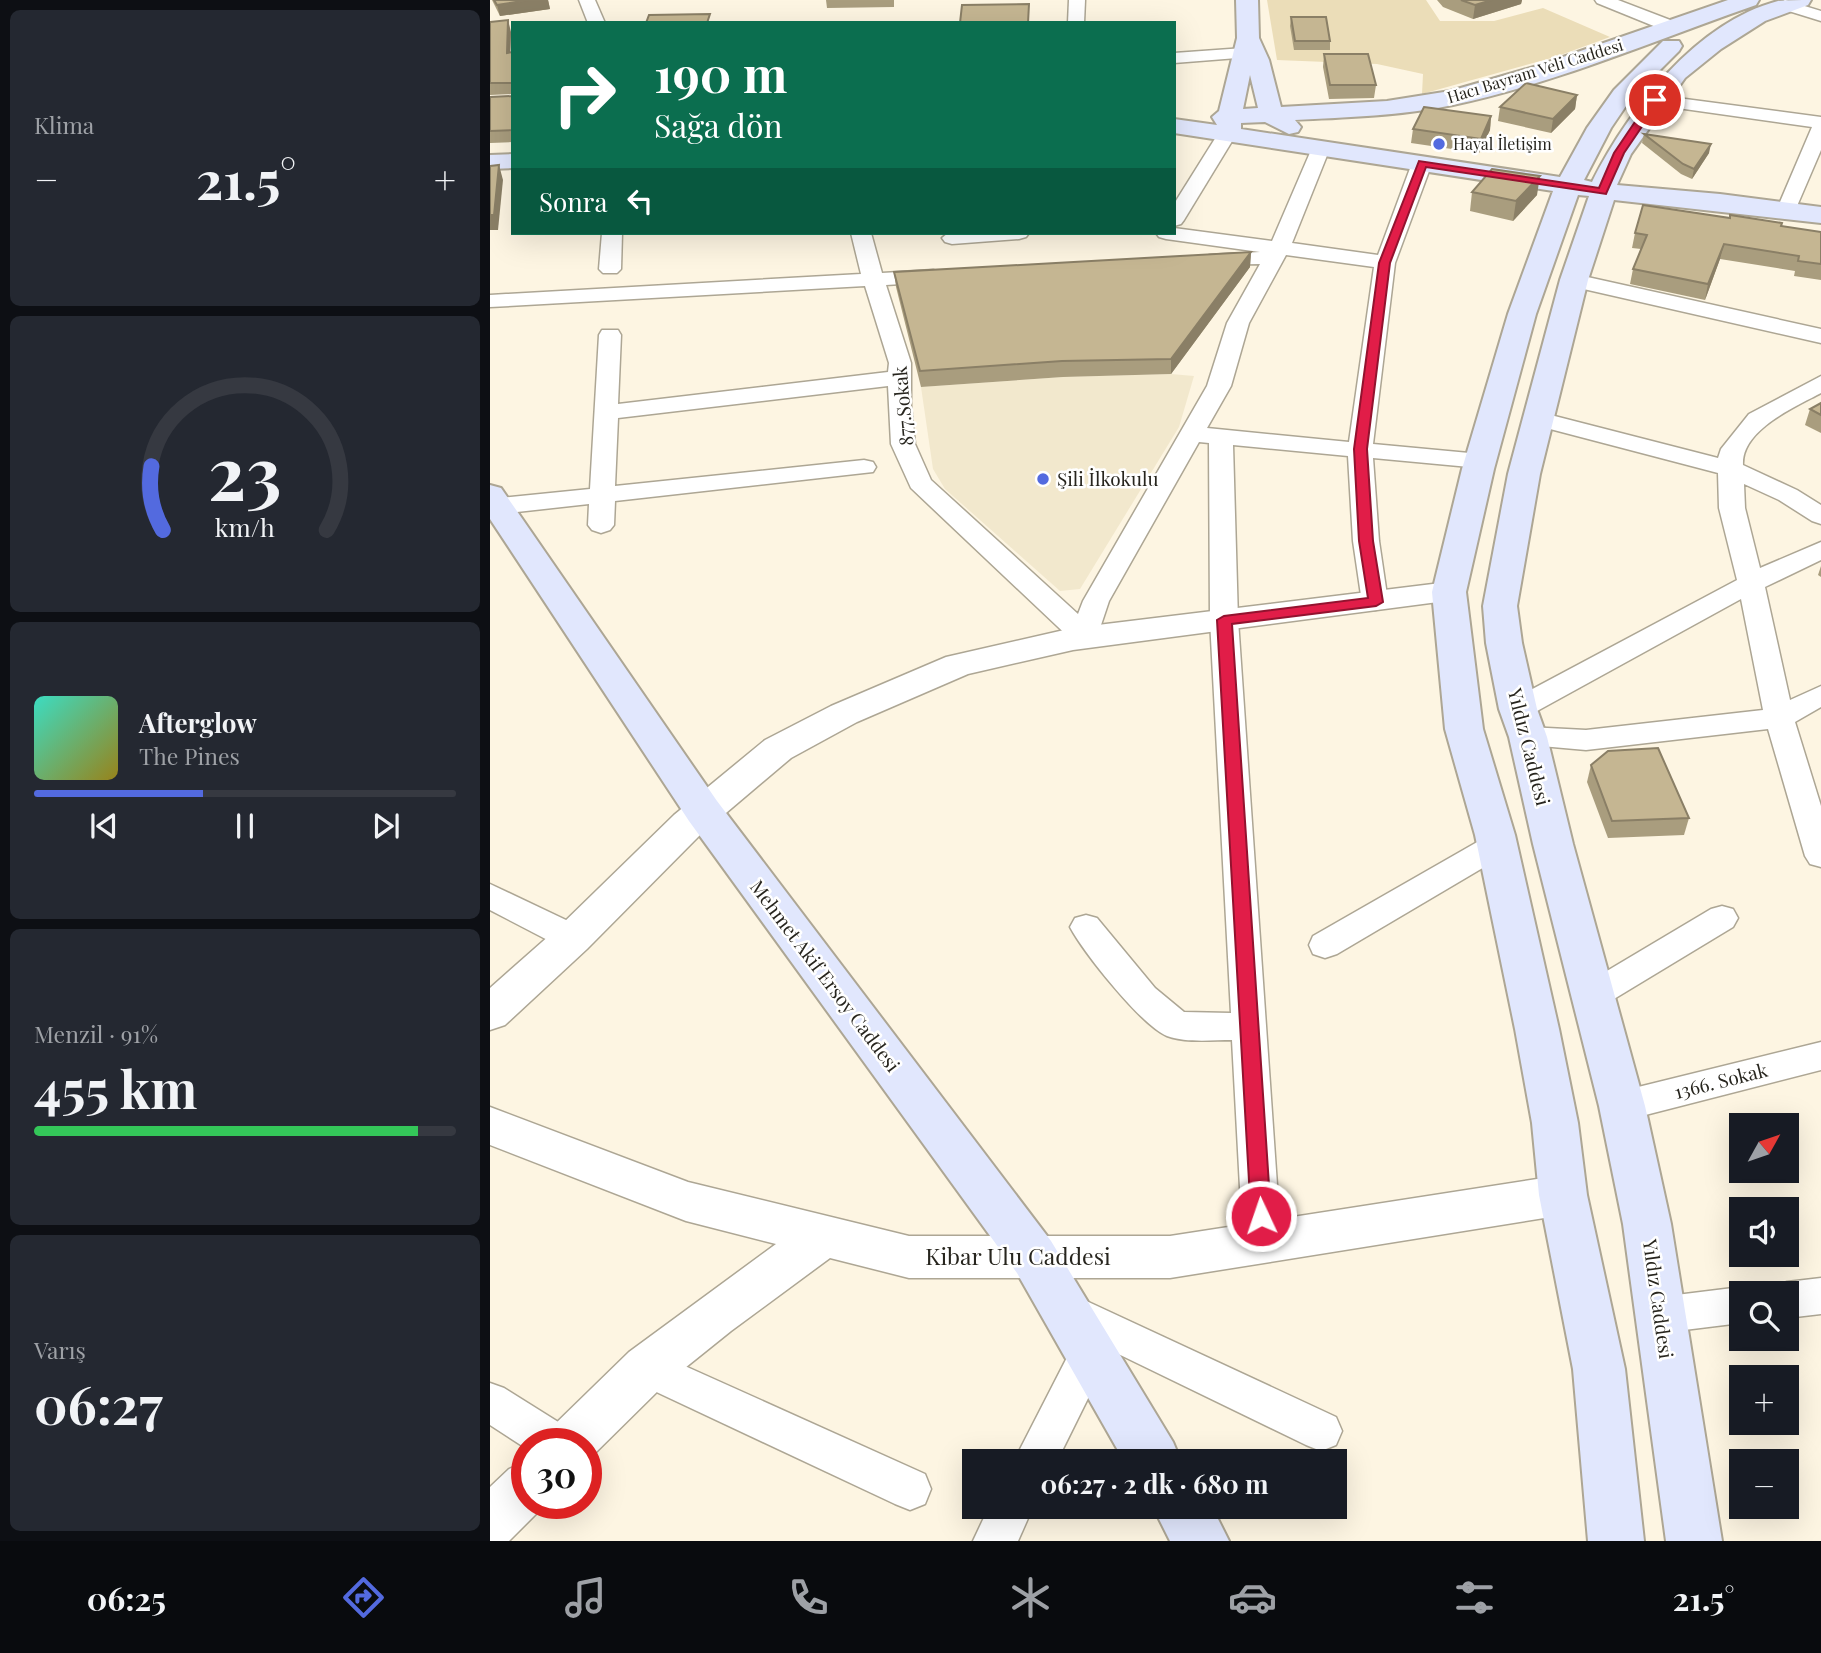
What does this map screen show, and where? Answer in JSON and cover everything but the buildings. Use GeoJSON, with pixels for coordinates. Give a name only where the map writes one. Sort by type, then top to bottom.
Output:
{"type":"FeatureCollection","features":[{"type":"Feature","properties":{"kind":"main road"},"geometry":{"type":"LineString","coordinates":[[1234,128],[1246,46],[1247,0]]}},
{"type":"Feature","properties":{"kind":"main road","name":"Hacı Bayram Veli Caddesi"},"geometry":{"type":"LineString","coordinates":[[1272,116],[1373,109],[1452,98],[1545,71],[1711,14],[1772,5]]}},
{"type":"Feature","properties":{"kind":"main road","name":"Yıldız Caddesi"},"geometry":{"type":"LineString","coordinates":[[1616,1541],[1599,1369],[1563,1195],[1555,1123],[1537,1029],[1497,845],[1464,729],[1450,592],[1480,461],[1522,314],[1599,128],[1713,44],[1772,5]]}},
{"type":"Feature","properties":{"kind":"main road","name":"Yıldız Caddesi"},"geometry":{"type":"LineString","coordinates":[[1581,171],[1638,98],[1672,46],[1711,14]]}},
{"type":"Feature","properties":{"kind":"main road"},"geometry":{"type":"LineString","coordinates":[[1176,126],[1265,132],[1272,126],[1258,60],[1246,46]]}},
{"type":"Feature","properties":{"kind":"main road"},"geometry":{"type":"LineString","coordinates":[[1272,116],[1304,131],[1499,165],[1650,178],[1710,200]]}},
{"type":"Feature","properties":{"kind":"main road"},"geometry":{"type":"LineString","coordinates":[[1234,128],[1321,148],[1422,163],[1581,171]]}},
{"type":"Feature","properties":{"kind":"main road"},"geometry":{"type":"LineString","coordinates":[[490,162],[511,161]]}},
{"type":"Feature","properties":{"kind":"main road"},"geometry":{"type":"LineString","coordinates":[[1499,165],[1581,171],[1710,200],[1821,215]]}},
{"type":"Feature","properties":{"kind":"main road","name":"Yıldız Caddesi"},"geometry":{"type":"LineString","coordinates":[[1581,171],[1598,212],[1574,280],[1524,474],[1500,606],[1504,643],[1523,723],[1622,1105],[1647,1224],[1694,1541]]}},
{"type":"Feature","properties":{"kind":"main road","name":"Mehmet Akif Ersoy Caddesi"},"geometry":{"type":"LineString","coordinates":[[496,513],[703,811],[1034,1257],[1147,1449]]}},
{"type":"Feature","properties":{"kind":"main road"},"geometry":{"type":"LineString","coordinates":[[1188,1519],[1201,1541]]}},
{"type":"Feature","properties":{"kind":"street"},"geometry":{"type":"LineString","coordinates":[[587,0],[596,21]]}},
{"type":"Feature","properties":{"kind":"street"},"geometry":{"type":"LineString","coordinates":[[1076,21],[1077,0]]}},
{"type":"Feature","properties":{"kind":"street"},"geometry":{"type":"LineString","coordinates":[[1603,0],[1672,27]]}},
{"type":"Feature","properties":{"kind":"street"},"geometry":{"type":"LineString","coordinates":[[1772,5],[1821,16]]}},
{"type":"Feature","properties":{"kind":"street"},"geometry":{"type":"LineString","coordinates":[[1176,58],[1246,46]]}},
{"type":"Feature","properties":{"kind":"street"},"geometry":{"type":"LineString","coordinates":[[1638,98],[1821,125],[1787,209]]}},
{"type":"Feature","properties":{"kind":"street"},"geometry":{"type":"LineString","coordinates":[[1176,217],[1234,128]]}},
{"type":"Feature","properties":{"kind":"street"},"geometry":{"type":"LineString","coordinates":[[1085,637],[1096,601],[1219,386],[1238,323],[1276,253],[1321,148]]}},
{"type":"Feature","properties":{"kind":"street"},"geometry":{"type":"LineString","coordinates":[[1376,602],[1366,541],[1361,449],[1385,262],[1422,163]]}},
{"type":"Feature","properties":{"kind":"street"},"geometry":{"type":"LineString","coordinates":[[610,269],[612,235]]}},
{"type":"Feature","properties":{"kind":"street","name":"877.Sokak"},"geometry":{"type":"LineString","coordinates":[[862,235],[900,363],[903,444],[920,484],[1085,637]]}},
{"type":"Feature","properties":{"kind":"street"},"geometry":{"type":"LineString","coordinates":[[952,238],[972,235]]}},
{"type":"Feature","properties":{"kind":"street"},"geometry":{"type":"LineString","coordinates":[[1176,235],[1276,253],[1385,262]]}},
{"type":"Feature","properties":{"kind":"street"},"geometry":{"type":"LineString","coordinates":[[1191,262],[1276,253]]}},
{"type":"Feature","properties":{"kind":"street"},"geometry":{"type":"LineString","coordinates":[[490,300],[956,275]]}},
{"type":"Feature","properties":{"kind":"street"},"geometry":{"type":"LineString","coordinates":[[1574,280],[1821,336]]}},
{"type":"Feature","properties":{"kind":"street"},"geometry":{"type":"LineString","coordinates":[[601,525],[610,335]]}},
{"type":"Feature","properties":{"kind":"street"},"geometry":{"type":"LineString","coordinates":[[607,412],[900,378]]}},
{"type":"Feature","properties":{"kind":"street"},"geometry":{"type":"LineString","coordinates":[[1821,383],[1757,419],[1730,454],[1732,508],[1751,583],[1779,718],[1821,856]]}},
{"type":"Feature","properties":{"kind":"street"},"geometry":{"type":"LineString","coordinates":[[1539,419],[1731,469],[1788,495],[1821,516]]}},
{"type":"Feature","properties":{"kind":"street"},"geometry":{"type":"LineString","coordinates":[[1191,435],[1480,461]]}},
{"type":"Feature","properties":{"kind":"street"},"geometry":{"type":"LineString","coordinates":[[1221,437],[1224,620],[1262,1243]]}},
{"type":"Feature","properties":{"kind":"street"},"geometry":{"type":"LineString","coordinates":[[496,513],[603,495],[864,467]]}},
{"type":"Feature","properties":{"kind":"street"},"geometry":{"type":"LineString","coordinates":[[1523,723],[1751,583],[1821,550]]}},
{"type":"Feature","properties":{"kind":"street"},"geometry":{"type":"LineString","coordinates":[[490,1013],[573,938],[703,811],[778,749],[844,714],[958,665],[1085,637],[1450,592]]}},
{"type":"Feature","properties":{"kind":"street"},"geometry":{"type":"LineString","coordinates":[[1523,723],[1586,740],[1779,718],[1821,695]]}},
{"type":"Feature","properties":{"kind":"street"},"geometry":{"type":"LineString","coordinates":[[1325,945],[1497,845]]}},
{"type":"Feature","properties":{"kind":"street"},"geometry":{"type":"LineString","coordinates":[[490,896],[573,938]]}},
{"type":"Feature","properties":{"kind":"street"},"geometry":{"type":"LineString","coordinates":[[1592,996],[1722,918]]}},
{"type":"Feature","properties":{"kind":"street"},"geometry":{"type":"LineString","coordinates":[[1086,927],[1143,997],[1176,1025],[1250,1027]]}},
{"type":"Feature","properties":{"kind":"street","name":"1366. Sokak"},"geometry":{"type":"LineString","coordinates":[[1622,1105],[1821,1056]]}},
{"type":"Feature","properties":{"kind":"street","name":"Kibar Ulu Caddesi"},"geometry":{"type":"LineString","coordinates":[[490,1126],[686,1201],[909,1257],[1170,1257],[1563,1195]]}},
{"type":"Feature","properties":{"kind":"street"},"geometry":{"type":"LineString","coordinates":[[586,1428],[647,1368],[714,1315],[824,1236]]}},
{"type":"Feature","properties":{"kind":"street"},"geometry":{"type":"LineString","coordinates":[[1799,1299],[1821,1296]]}},
{"type":"Feature","properties":{"kind":"street"},"geometry":{"type":"LineString","coordinates":[[1660,1315],[1729,1306]]}},
{"type":"Feature","properties":{"kind":"street"},"geometry":{"type":"LineString","coordinates":[[1064,1308],[1321,1431]]}},
{"type":"Feature","properties":{"kind":"street"},"geometry":{"type":"LineString","coordinates":[[1041,1449],[1090,1353]]}},
{"type":"Feature","properties":{"kind":"street"},"geometry":{"type":"LineString","coordinates":[[647,1368],[909,1489]]}},
{"type":"Feature","properties":{"kind":"street"},"geometry":{"type":"LineString","coordinates":[[490,1402],[531,1428]]}},
{"type":"Feature","properties":{"kind":"street"},"geometry":{"type":"LineString","coordinates":[[490,1523],[511,1503]]}},
{"type":"Feature","properties":{"kind":"street"},"geometry":{"type":"LineString","coordinates":[[995,1541],[1006,1519]]}},
{"type":"Feature","properties":{"kind":"shaded area"},"geometry":{"type":"Polygon","coordinates":[[[1267,0],[1426,0],[1440,21],[1494,21],[1543,8],[1610,37],[1555,57],[1422,94],[1423,74],[1377,64],[1277,60],[1267,0]]]}},
{"type":"Feature","properties":{"kind":"shaded area","name":"Şili İlkokulu"},"geometry":{"type":"Polygon","coordinates":[[[1171,374],[1194,376],[1179,427],[1080,589],[1060,591],[945,489],[933,469],[921,387],[1063,377],[1171,374]]]}},
{"type":"Feature","properties":{"kind":"place","name":"Hayal İletişim"},"geometry":{"type":"Point","coordinates":[1439,144]}},
{"type":"Feature","properties":{"kind":"place","name":"Şili İlkokulu"},"geometry":{"type":"Point","coordinates":[1043,479]}},
{"type":"Feature","properties":{"kind":"route"},"geometry":{"type":"LineString","coordinates":[[1261,1216],[1224,620],[1376,602],[1366,541],[1360,452],[1371,386],[1385,263],[1422,163],[1602,191],[1619,153],[1655,100]]}}]}
